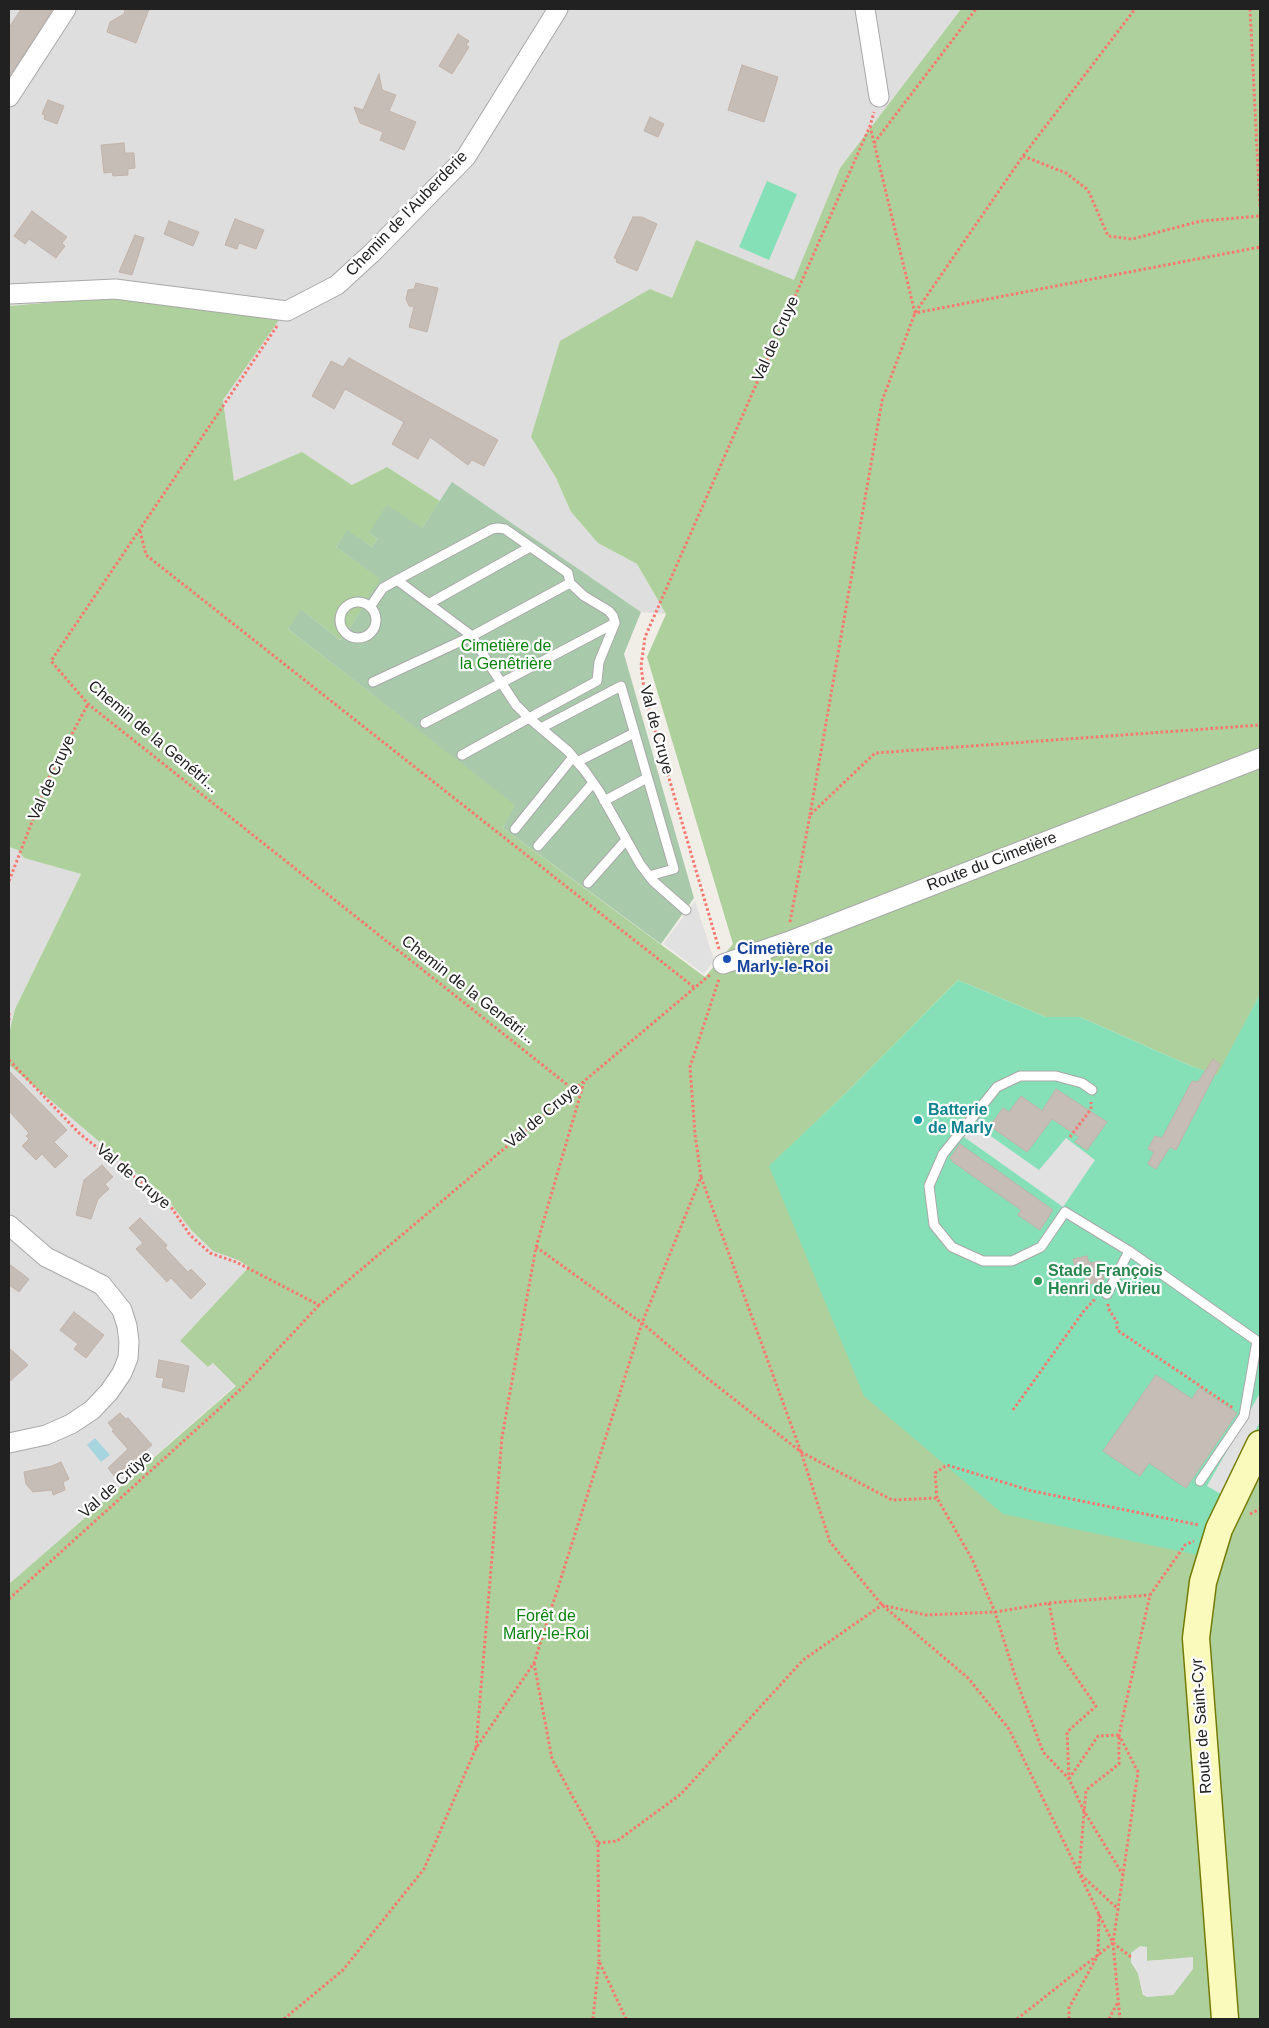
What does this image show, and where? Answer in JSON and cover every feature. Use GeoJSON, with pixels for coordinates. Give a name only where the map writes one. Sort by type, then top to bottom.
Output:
{"type":"FeatureCollection","features":[{"type":"Feature","properties":{"kind":"main road","name":"Route de Saint-Cyr"},"geometry":{"type":"LineString","coordinates":[[1225,2019],[1196,1638],[1203,1582],[1220,1529],[1260,1444]]}},
{"type":"Feature","properties":{"kind":"street"},"geometry":{"type":"LineString","coordinates":[[9,97],[66,9]]}},
{"type":"Feature","properties":{"kind":"street","name":"Chemin de l'Auberderie"},"geometry":{"type":"LineString","coordinates":[[287,311],[337,285],[373,252],[466,157],[558,9]]}},
{"type":"Feature","properties":{"kind":"street"},"geometry":{"type":"LineString","coordinates":[[866,9],[879,97]]}},
{"type":"Feature","properties":{"kind":"street"},"geometry":{"type":"LineString","coordinates":[[9,294],[115,289],[287,311]]}},
{"type":"Feature","properties":{"kind":"street","name":"Route du Cimetière"},"geometry":{"type":"LineString","coordinates":[[723,964],[786,942],[1260,758]]}},
{"type":"Feature","properties":{"kind":"street"},"geometry":{"type":"LineString","coordinates":[[9,1225],[46,1257],[102,1285],[113,1296],[122,1310],[129,1342],[128,1358],[122,1373],[109,1392],[92,1410],[71,1424],[46,1435],[9,1443]]}},
{"type":"Feature","properties":{"kind":"lane"},"geometry":{"type":"LineString","coordinates":[[370,607],[383,588],[492,529],[505,530],[568,573],[570,583],[584,596],[613,616],[615,623],[600,662],[598,681],[462,755]]}},
{"type":"Feature","properties":{"kind":"lane"},"geometry":{"type":"LineString","coordinates":[[430,604],[530,547]]}},
{"type":"Feature","properties":{"kind":"lane"},"geometry":{"type":"LineString","coordinates":[[397,580],[472,636],[516,705],[575,759],[593,783],[640,864],[649,876],[686,910]]}},
{"type":"Feature","properties":{"kind":"lane"},"geometry":{"type":"LineString","coordinates":[[373,682],[472,636],[570,583]]}},
{"type":"Feature","properties":{"kind":"lane"},"geometry":{"type":"LineString","coordinates":[[354,602],[360,602],[370,607],[375,617],[375,623],[369,633],[359,637],[348,634],[341,625],[341,613],[344,608],[354,602]]}},
{"type":"Feature","properties":{"kind":"lane"},"geometry":{"type":"LineString","coordinates":[[425,723],[615,623]]}},
{"type":"Feature","properties":{"kind":"lane"},"geometry":{"type":"LineString","coordinates":[[541,728],[621,686],[674,869],[649,876]]}},
{"type":"Feature","properties":{"kind":"lane"},"geometry":{"type":"LineString","coordinates":[[515,828],[575,759],[634,733]]}},
{"type":"Feature","properties":{"kind":"lane"},"geometry":{"type":"LineString","coordinates":[[604,801],[648,778]]}},
{"type":"Feature","properties":{"kind":"lane"},"geometry":{"type":"LineString","coordinates":[[538,846],[593,783]]}},
{"type":"Feature","properties":{"kind":"lane"},"geometry":{"type":"LineString","coordinates":[[588,883],[626,840]]}},
{"type":"Feature","properties":{"kind":"lane"},"geometry":{"type":"LineString","coordinates":[[1092,1090],[1082,1083],[1056,1076],[1020,1076],[996,1087],[944,1154],[929,1186],[934,1226],[952,1248],[983,1261],[1012,1261],[1041,1247],[1065,1212],[1129,1251],[1257,1341],[1244,1416],[1200,1481]]}},
{"type":"Feature","properties":{"kind":"lane"},"geometry":{"type":"LineString","coordinates":[[1107,1294],[1129,1251]]}},
{"type":"Feature","properties":{"kind":"path"},"geometry":{"type":"LineString","coordinates":[[874,143],[976,9]]}},
{"type":"Feature","properties":{"kind":"path"},"geometry":{"type":"LineString","coordinates":[[786,942],[810,816],[882,401],[915,313],[1023,156],[1135,9]]}},
{"type":"Feature","properties":{"kind":"path"},"geometry":{"type":"LineString","coordinates":[[1250,9],[1260,209]]}},
{"type":"Feature","properties":{"kind":"path","name":"Val de Cruye"},"geometry":{"type":"LineString","coordinates":[[241,1389],[319,1305],[723,964],[645,696],[641,666],[645,636],[870,126],[879,97]]}},
{"type":"Feature","properties":{"kind":"path"},"geometry":{"type":"LineString","coordinates":[[870,126],[915,313]]}},
{"type":"Feature","properties":{"kind":"path"},"geometry":{"type":"LineString","coordinates":[[1023,156],[1066,173],[1088,190],[1108,236],[1132,238],[1201,221],[1260,216]]}},
{"type":"Feature","properties":{"kind":"path"},"geometry":{"type":"LineString","coordinates":[[915,313],[1260,247]]}},
{"type":"Feature","properties":{"kind":"path","name":"Chemin de la Genétri..."},"geometry":{"type":"LineString","coordinates":[[287,311],[51,661],[88,704],[574,1090]]}},
{"type":"Feature","properties":{"kind":"path"},"geometry":{"type":"LineString","coordinates":[[140,530],[146,555],[695,988]]}},
{"type":"Feature","properties":{"kind":"path","name":"Val de Cruye"},"geometry":{"type":"LineString","coordinates":[[9,881],[51,773],[88,704]]}},
{"type":"Feature","properties":{"kind":"path"},"geometry":{"type":"LineString","coordinates":[[810,816],[875,753],[1260,725]]}},
{"type":"Feature","properties":{"kind":"path"},"geometry":{"type":"LineString","coordinates":[[723,964],[690,1067],[695,1134],[701,1176],[801,1452],[830,1542],[882,1605],[968,1678],[1009,1729],[1113,1943],[1131,1957]]}},
{"type":"Feature","properties":{"kind":"path"},"geometry":{"type":"LineString","coordinates":[[9,1013],[9,1020]]}},
{"type":"Feature","properties":{"kind":"path","name":"Val de Cruye"},"geometry":{"type":"LineString","coordinates":[[9,1060],[80,1134],[169,1204],[190,1234],[210,1253],[236,1262],[319,1305]]}},
{"type":"Feature","properties":{"kind":"path"},"geometry":{"type":"LineString","coordinates":[[476,1748],[502,1437],[536,1247],[584,1082]]}},
{"type":"Feature","properties":{"kind":"path"},"geometry":{"type":"LineString","coordinates":[[1070,1137],[1091,1109],[1092,1090]]}},
{"type":"Feature","properties":{"kind":"path"},"geometry":{"type":"LineString","coordinates":[[284,2019],[343,1970],[424,1868],[476,1748],[534,1663],[642,1323],[701,1176]]}},
{"type":"Feature","properties":{"kind":"path"},"geometry":{"type":"LineString","coordinates":[[536,1247],[642,1323],[702,1374],[801,1452],[892,1500],[938,1498]]}},
{"type":"Feature","properties":{"kind":"path"},"geometry":{"type":"LineString","coordinates":[[1014,1410],[1083,1312],[1098,1296],[1107,1294],[1108,1308],[1117,1322],[1117,1330],[1244,1416]]}},
{"type":"Feature","properties":{"kind":"path","name":"Val de Crüye"},"geometry":{"type":"LineString","coordinates":[[9,1598],[241,1389]]}},
{"type":"Feature","properties":{"kind":"path"},"geometry":{"type":"LineString","coordinates":[[1123,1875],[1084,1811],[1069,1778],[1043,1752],[1017,1682],[995,1612],[972,1559],[938,1498],[936,1473],[947,1465],[1032,1491],[1220,1529]]}},
{"type":"Feature","properties":{"kind":"path"},"geometry":{"type":"LineString","coordinates":[[1079,1873],[1086,1790],[1119,1764],[1120,1735],[1150,1595],[1184,1545],[1260,1509]]}},
{"type":"Feature","properties":{"kind":"path"},"geometry":{"type":"LineString","coordinates":[[598,1843],[617,1841],[681,1794],[803,1660],[882,1605],[926,1615],[995,1612],[1049,1603],[1150,1595]]}},
{"type":"Feature","properties":{"kind":"path"},"geometry":{"type":"LineString","coordinates":[[1049,1603],[1058,1651],[1096,1706],[1067,1732],[1069,1778]]}},
{"type":"Feature","properties":{"kind":"path"},"geometry":{"type":"LineString","coordinates":[[534,1663],[552,1759],[598,1843],[599,1961],[593,2019]]}},
{"type":"Feature","properties":{"kind":"path"},"geometry":{"type":"LineString","coordinates":[[1069,1778],[1098,1736],[1120,1735]]}},
{"type":"Feature","properties":{"kind":"path"},"geometry":{"type":"LineString","coordinates":[[1120,1735],[1138,1772],[1113,1943],[1120,2019]]}},
{"type":"Feature","properties":{"kind":"path"},"geometry":{"type":"LineString","coordinates":[[1079,1873],[1118,1908]]}},
{"type":"Feature","properties":{"kind":"path"},"geometry":{"type":"LineString","coordinates":[[1069,2019],[1068,2008],[1098,1955],[1099,1913]]}},
{"type":"Feature","properties":{"kind":"path"},"geometry":{"type":"LineString","coordinates":[[1017,2019],[1113,1943]]}},
{"type":"Feature","properties":{"kind":"path"},"geometry":{"type":"LineString","coordinates":[[599,1961],[626,2019]]}},
{"type":"Feature","properties":{"kind":"path"},"geometry":{"type":"LineString","coordinates":[[1109,2019],[1118,2002]]}},
{"type":"Feature","properties":{"kind":"shaded area"},"geometry":{"type":"Polygon","coordinates":[[[9,9],[961,9],[840,168],[794,281],[696,240],[672,298],[531,437],[556,478],[571,512],[598,543],[637,564],[666,614],[641,612],[452,483],[440,501],[387,467],[352,485],[302,452],[234,482],[223,400],[278,320],[114,297],[9,306],[9,9]]]}},
{"type":"Feature","properties":{"kind":"shaded area"},"geometry":{"type":"Polygon","coordinates":[[[9,847],[18,850],[24,858],[81,874],[15,1009],[9,1034],[9,847]]]}},
{"type":"Feature","properties":{"kind":"shaded area"},"geometry":{"type":"Polygon","coordinates":[[[695,901],[714,960],[704,974],[663,944],[695,901]]]}},
{"type":"Feature","properties":{"kind":"shaded area"},"geometry":{"type":"Polygon","coordinates":[[[9,1065],[168,1200],[192,1231],[213,1251],[238,1260],[249,1267],[180,1341],[208,1367],[213,1363],[236,1385],[9,1584],[9,1065]]]}},
{"type":"Feature","properties":{"kind":"shaded area"},"geometry":{"type":"Polygon","coordinates":[[[975,1125],[1039,1170],[1066,1138],[1095,1160],[1063,1207],[964,1137],[975,1125]]]}},
{"type":"Feature","properties":{"kind":"shaded area"},"geometry":{"type":"Polygon","coordinates":[[[1260,1393],[1260,1422],[1221,1494],[1207,1486],[1260,1393]]]}},
{"type":"Feature","properties":{"kind":"shaded area"},"geometry":{"type":"Polygon","coordinates":[[[1140,1946],[1147,1947],[1147,1961],[1193,1957],[1193,1969],[1173,1995],[1147,1997],[1143,1995],[1138,1973],[1131,1962],[1131,1953],[1140,1946]]]}},
{"type":"Feature","properties":{"kind":"green space","name":"Forêt de Marly-le-Roi"},"geometry":{"type":"Polygon","coordinates":[[[961,9],[1260,9],[1260,994],[1218,1076],[1080,1017],[1046,1017],[958,980],[848,1091],[770,1166],[1198,1555],[1260,1426],[1260,2019],[9,2019],[9,1584],[236,1386],[213,1363],[208,1367],[180,1341],[249,1267],[238,1260],[213,1251],[192,1231],[168,1200],[9,1065],[9,1034],[15,1009],[81,874],[24,858],[18,850],[9,847],[9,306],[114,297],[279,320],[223,400],[234,481],[302,452],[352,485],[387,467],[440,501],[422,528],[369,533],[377,539],[372,547],[347,531],[336,547],[381,579],[340,640],[302,610],[288,629],[516,805],[503,828],[705,977],[733,944],[647,657],[666,614],[637,564],[598,543],[571,512],[556,478],[531,437],[560,341],[650,289],[672,298],[696,240],[794,280],[840,168],[961,9]],[[1131,1954],[1131,1962],[1138,1973],[1143,1995],[1193,1958],[1147,1961],[1131,1954]]]}},
{"type":"Feature","properties":{"kind":"green space"},"geometry":{"type":"Polygon","coordinates":[[[767,181],[797,194],[769,260],[739,247],[767,181]]]}},
{"type":"Feature","properties":{"kind":"green space","name":"Cimetière de la Genêtrière"},"geometry":{"type":"Polygon","coordinates":[[[452,482],[641,612],[624,654],[694,898],[661,944],[503,828],[515,805],[288,629],[301,609],[340,640],[351,626],[380,579],[336,547],[347,530],[372,547],[377,539],[369,533],[387,505],[422,528],[452,482]]]}},
{"type":"Feature","properties":{"kind":"green space","name":"Stade François Henri de Virieu"},"geometry":{"type":"Polygon","coordinates":[[[958,980],[1046,1017],[1080,1017],[1191,1066],[1217,1075],[1260,994],[1260,1426],[1198,1555],[1003,1514],[864,1396],[769,1166],[848,1091],[958,980]]]}},
{"type":"Feature","properties":{"kind":"water"},"geometry":{"type":"Polygon","coordinates":[[[95,1438],[110,1455],[101,1462],[87,1445],[95,1438]]]}},
{"type":"Feature","properties":{"kind":"building"},"geometry":{"type":"Polygon","coordinates":[[[21,9],[53,9],[9,77],[9,28],[21,9]]]}},
{"type":"Feature","properties":{"kind":"building"},"geometry":{"type":"Polygon","coordinates":[[[125,9],[149,9],[136,43],[107,32],[110,22],[124,14],[125,9]]]}},
{"type":"Feature","properties":{"kind":"building"},"geometry":{"type":"Polygon","coordinates":[[[458,34],[469,41],[466,45],[469,47],[452,74],[439,66],[458,34]]]}},
{"type":"Feature","properties":{"kind":"building"},"geometry":{"type":"Polygon","coordinates":[[[742,65],[778,77],[764,122],[728,110],[742,65]]]}},
{"type":"Feature","properties":{"kind":"building"},"geometry":{"type":"Polygon","coordinates":[[[379,74],[382,90],[396,95],[389,111],[416,122],[404,150],[380,140],[383,132],[360,123],[354,107],[363,110],[379,74]]]}},
{"type":"Feature","properties":{"kind":"building"},"geometry":{"type":"Polygon","coordinates":[[[48,100],[64,106],[57,124],[44,119],[45,115],[42,114],[48,100]]]}},
{"type":"Feature","properties":{"kind":"building"},"geometry":{"type":"Polygon","coordinates":[[[650,117],[664,124],[658,137],[644,131],[650,117]]]}},
{"type":"Feature","properties":{"kind":"building"},"geometry":{"type":"Polygon","coordinates":[[[124,143],[125,153],[134,153],[135,168],[128,169],[128,175],[113,176],[112,172],[104,173],[101,145],[124,143]]]}},
{"type":"Feature","properties":{"kind":"building"},"geometry":{"type":"Polygon","coordinates":[[[32,211],[67,237],[62,243],[65,246],[56,258],[29,239],[25,244],[14,236],[32,211]]]}},
{"type":"Feature","properties":{"kind":"building"},"geometry":{"type":"Polygon","coordinates":[[[633,217],[642,217],[657,224],[637,271],[616,262],[617,259],[614,258],[633,217]]]}},
{"type":"Feature","properties":{"kind":"building"},"geometry":{"type":"Polygon","coordinates":[[[235,219],[264,230],[256,249],[239,243],[237,249],[225,245],[235,219]]]}},
{"type":"Feature","properties":{"kind":"building"},"geometry":{"type":"Polygon","coordinates":[[[169,221],[199,232],[193,246],[164,234],[169,221]]]}},
{"type":"Feature","properties":{"kind":"building"},"geometry":{"type":"Polygon","coordinates":[[[135,235],[144,238],[132,275],[119,272],[135,235]]]}},
{"type":"Feature","properties":{"kind":"building"},"geometry":{"type":"Polygon","coordinates":[[[416,283],[438,288],[427,332],[409,327],[414,307],[409,306],[406,299],[408,290],[414,289],[416,283]]]}},
{"type":"Feature","properties":{"kind":"building"},"geometry":{"type":"Polygon","coordinates":[[[349,358],[498,440],[484,466],[472,460],[468,465],[430,437],[418,459],[392,444],[404,422],[345,389],[334,409],[312,396],[331,361],[343,367],[349,358]]]}},
{"type":"Feature","properties":{"kind":"building"},"geometry":{"type":"Polygon","coordinates":[[[1213,1059],[1220,1064],[1176,1150],[1170,1147],[1156,1169],[1148,1164],[1154,1152],[1148,1149],[1155,1136],[1162,1138],[1192,1081],[1198,1082],[1213,1059]]]}},
{"type":"Feature","properties":{"kind":"building"},"geometry":{"type":"Polygon","coordinates":[[[9,1071],[67,1130],[54,1142],[68,1156],[55,1168],[42,1154],[36,1160],[22,1146],[29,1139],[26,1136],[29,1133],[9,1111],[9,1071]]]}},
{"type":"Feature","properties":{"kind":"building"},"geometry":{"type":"Polygon","coordinates":[[[1056,1089],[1107,1122],[1087,1150],[1075,1142],[1079,1137],[1052,1119],[1027,1152],[990,1126],[1003,1108],[1009,1112],[1021,1096],[1042,1111],[1056,1089]]]}},
{"type":"Feature","properties":{"kind":"building"},"geometry":{"type":"Polygon","coordinates":[[[960,1144],[1053,1210],[1040,1230],[1018,1215],[1021,1210],[953,1162],[950,1158],[960,1144]]]}},
{"type":"Feature","properties":{"kind":"building"},"geometry":{"type":"Polygon","coordinates":[[[102,1165],[113,1177],[105,1184],[109,1189],[98,1199],[91,1219],[76,1215],[84,1180],[102,1165]]]}},
{"type":"Feature","properties":{"kind":"building"},"geometry":{"type":"Polygon","coordinates":[[[140,1218],[167,1245],[165,1248],[188,1272],[191,1269],[206,1284],[191,1299],[171,1278],[167,1282],[136,1249],[143,1243],[129,1228],[140,1218]]]}},
{"type":"Feature","properties":{"kind":"building"},"geometry":{"type":"Polygon","coordinates":[[[1087,1256],[1089,1263],[1101,1261],[1104,1280],[1087,1285],[1084,1273],[1077,1276],[1073,1259],[1087,1256]]]}},
{"type":"Feature","properties":{"kind":"building"},"geometry":{"type":"Polygon","coordinates":[[[9,1264],[29,1279],[19,1292],[9,1285],[9,1264]]]}},
{"type":"Feature","properties":{"kind":"building"},"geometry":{"type":"Polygon","coordinates":[[[74,1312],[104,1335],[86,1358],[74,1349],[78,1344],[60,1330],[74,1312]]]}},
{"type":"Feature","properties":{"kind":"building"},"geometry":{"type":"Polygon","coordinates":[[[9,1348],[28,1365],[9,1382],[9,1348]]]}},
{"type":"Feature","properties":{"kind":"building"},"geometry":{"type":"Polygon","coordinates":[[[159,1360],[189,1366],[184,1392],[162,1387],[164,1378],[156,1377],[159,1360]]]}},
{"type":"Feature","properties":{"kind":"building"},"geometry":{"type":"Polygon","coordinates":[[[1156,1375],[1192,1399],[1199,1388],[1237,1413],[1186,1488],[1149,1463],[1140,1476],[1103,1451],[1156,1375]]]}},
{"type":"Feature","properties":{"kind":"building"},"geometry":{"type":"Polygon","coordinates":[[[120,1413],[126,1419],[128,1418],[152,1445],[115,1477],[108,1468],[128,1449],[112,1431],[114,1430],[108,1423],[120,1413]]]}},
{"type":"Feature","properties":{"kind":"building"},"geometry":{"type":"Polygon","coordinates":[[[61,1462],[69,1479],[63,1482],[65,1490],[53,1495],[52,1490],[33,1492],[26,1484],[24,1472],[52,1466],[61,1462]]]}},
{"type":"Feature","properties":{"kind":"place","name":"Cimetière de Marly-le-Roi"},"geometry":{"type":"Point","coordinates":[727,959]}},
{"type":"Feature","properties":{"kind":"place","name":"Batterie de Marly"},"geometry":{"type":"Point","coordinates":[918,1120]}},
{"type":"Feature","properties":{"kind":"place","name":"Stade François Henri de Virieu"},"geometry":{"type":"Point","coordinates":[1038,1281]}}]}
